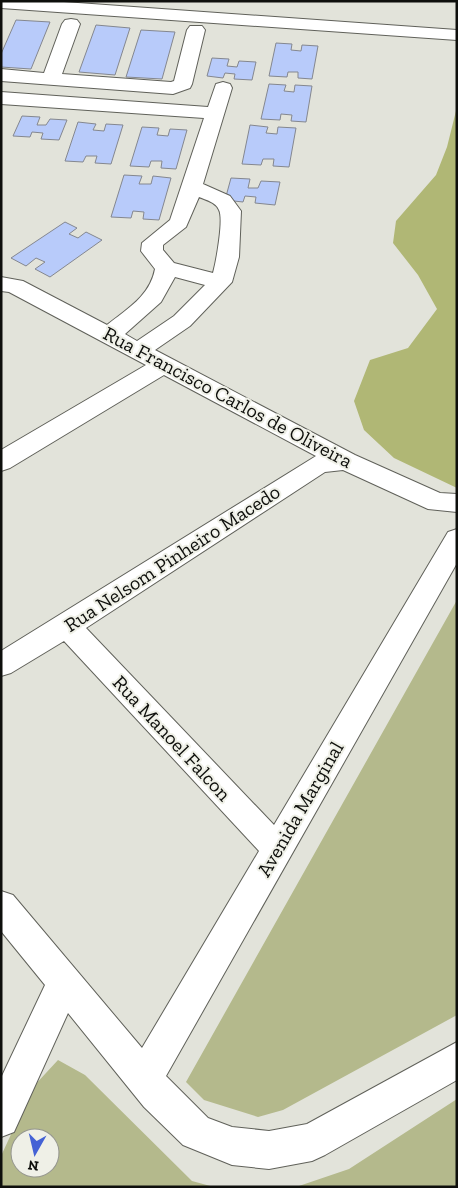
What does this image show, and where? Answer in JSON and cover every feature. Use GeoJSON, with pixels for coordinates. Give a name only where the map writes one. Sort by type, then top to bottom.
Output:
{"type":"FeatureCollection","features":[{"type":"Feature","properties":{"kind":"street"},"geometry":{"type":"LineString","coordinates":[[1,3],[457,35]]}},
{"type":"Feature","properties":{"kind":"street"},"geometry":{"type":"LineString","coordinates":[[51,79],[71,24]]}},
{"type":"Feature","properties":{"kind":"street"},"geometry":{"type":"LineString","coordinates":[[1,75],[173,88],[183,84],[196,30]]}},
{"type":"Feature","properties":{"kind":"street"},"geometry":{"type":"LineString","coordinates":[[221,282],[166,268],[152,251],[153,243],[179,223],[223,88]]}},
{"type":"Feature","properties":{"kind":"street"},"geometry":{"type":"LineString","coordinates":[[1,98],[215,113]]}},
{"type":"Feature","properties":{"kind":"street"},"geometry":{"type":"LineString","coordinates":[[140,350],[182,321],[221,282],[228,257],[232,211],[223,200],[192,187]]}},
{"type":"Feature","properties":{"kind":"street"},"geometry":{"type":"LineString","coordinates":[[110,335],[157,293],[166,277],[166,268]]}},
{"type":"Feature","properties":{"kind":"street","name":"Rua Francisco Carlos de Oliveira"},"geometry":{"type":"LineString","coordinates":[[1,284],[15,286],[140,350],[346,461],[437,502],[457,504]]}},
{"type":"Feature","properties":{"kind":"street"},"geometry":{"type":"LineString","coordinates":[[1,462],[165,364]]}},
{"type":"Feature","properties":{"kind":"street","name":"Rua Nelsom Pinheiro Macedo"},"geometry":{"type":"LineString","coordinates":[[1,665],[66,626],[319,464],[346,461]]}},
{"type":"Feature","properties":{"kind":"street","name":"Avenida Marginal"},"geometry":{"type":"LineString","coordinates":[[144,1078],[457,539]]}},
{"type":"Feature","properties":{"kind":"street","name":"Rua Manoel Falcon"},"geometry":{"type":"LineString","coordinates":[[66,626],[277,849]]}},
{"type":"Feature","properties":{"kind":"street"},"geometry":{"type":"LineString","coordinates":[[1,906],[144,1078],[196,1132],[232,1146],[269,1150],[312,1142],[457,1060]]}},
{"type":"Feature","properties":{"kind":"street"},"geometry":{"type":"LineString","coordinates":[[1,1119],[64,982]]}},
{"type":"Feature","properties":{"kind":"green space"},"geometry":{"type":"Polygon","coordinates":[[[457,107],[457,488],[394,458],[364,430],[354,401],[370,360],[408,348],[437,309],[418,275],[393,243],[396,221],[436,175],[447,147],[457,107]]]}},
{"type":"Feature","properties":{"kind":"green space"},"geometry":{"type":"Polygon","coordinates":[[[457,600],[457,1015],[283,1110],[258,1117],[204,1100],[186,1082],[457,600]]]}},
{"type":"Feature","properties":{"kind":"green space"},"geometry":{"type":"Polygon","coordinates":[[[58,1060],[85,1075],[192,1181],[214,1187],[1,1187],[1,1156],[10,1137],[10,1178],[60,1178],[60,1128],[14,1128],[33,1087],[58,1060]]]}},
{"type":"Feature","properties":{"kind":"green space"},"geometry":{"type":"Polygon","coordinates":[[[457,1099],[457,1187],[296,1187],[349,1169],[457,1099]]]}},
{"type":"Feature","properties":{"kind":"building"},"geometry":{"type":"Polygon","coordinates":[[[16,20],[50,22],[31,69],[1,67],[1,54],[16,20]]]}},
{"type":"Feature","properties":{"kind":"building"},"geometry":{"type":"Polygon","coordinates":[[[96,25],[130,28],[115,75],[79,72],[96,25]]]}},
{"type":"Feature","properties":{"kind":"building"},"geometry":{"type":"Polygon","coordinates":[[[141,30],[175,32],[162,79],[126,77],[141,30]]]}},
{"type":"Feature","properties":{"kind":"building"},"geometry":{"type":"Polygon","coordinates":[[[276,43],[292,44],[291,50],[301,51],[302,45],[318,46],[312,79],[298,78],[298,72],[288,72],[287,77],[269,76],[276,43]]]}},
{"type":"Feature","properties":{"kind":"building"},"geometry":{"type":"Polygon","coordinates":[[[212,58],[229,59],[227,66],[237,67],[239,61],[256,62],[252,80],[234,79],[235,74],[225,73],[223,78],[207,76],[212,58]]]}},
{"type":"Feature","properties":{"kind":"building"},"geometry":{"type":"Polygon","coordinates":[[[269,84],[286,85],[284,91],[294,92],[295,85],[312,86],[306,122],[291,121],[292,115],[281,114],[280,120],[261,119],[269,84]]]}},
{"type":"Feature","properties":{"kind":"building"},"geometry":{"type":"Polygon","coordinates":[[[22,116],[40,117],[37,125],[46,125],[50,119],[67,120],[59,140],[41,139],[43,133],[32,132],[30,137],[13,136],[22,116]]]}},
{"type":"Feature","properties":{"kind":"building"},"geometry":{"type":"Polygon","coordinates":[[[78,122],[96,124],[93,130],[104,131],[106,124],[123,125],[111,164],[95,163],[97,156],[86,156],[83,162],[65,161],[78,122]]]}},
{"type":"Feature","properties":{"kind":"building"},"geometry":{"type":"Polygon","coordinates":[[[250,125],[268,127],[266,133],[277,134],[278,127],[296,128],[289,167],[273,166],[274,159],[263,159],[261,165],[242,164],[250,125]]]}},
{"type":"Feature","properties":{"kind":"building"},"geometry":{"type":"Polygon","coordinates":[[[142,127],[159,128],[157,135],[168,136],[170,129],[187,130],[176,169],[161,168],[162,161],[151,161],[149,167],[130,166],[142,127]]]}},
{"type":"Feature","properties":{"kind":"building"},"geometry":{"type":"Polygon","coordinates":[[[124,175],[142,176],[139,184],[151,184],[153,176],[171,178],[159,220],[143,219],[144,212],[133,211],[131,218],[111,217],[124,175]]]}},
{"type":"Feature","properties":{"kind":"building"},"geometry":{"type":"Polygon","coordinates":[[[231,178],[250,179],[248,188],[258,188],[261,181],[280,182],[275,205],[255,203],[256,197],[245,196],[243,202],[225,200],[231,178]]]}},
{"type":"Feature","properties":{"kind":"building"},"geometry":{"type":"Polygon","coordinates":[[[65,222],[77,228],[69,234],[78,238],[86,232],[102,240],[50,277],[35,269],[45,262],[36,258],[26,266],[11,258],[65,222]]]}}]}
